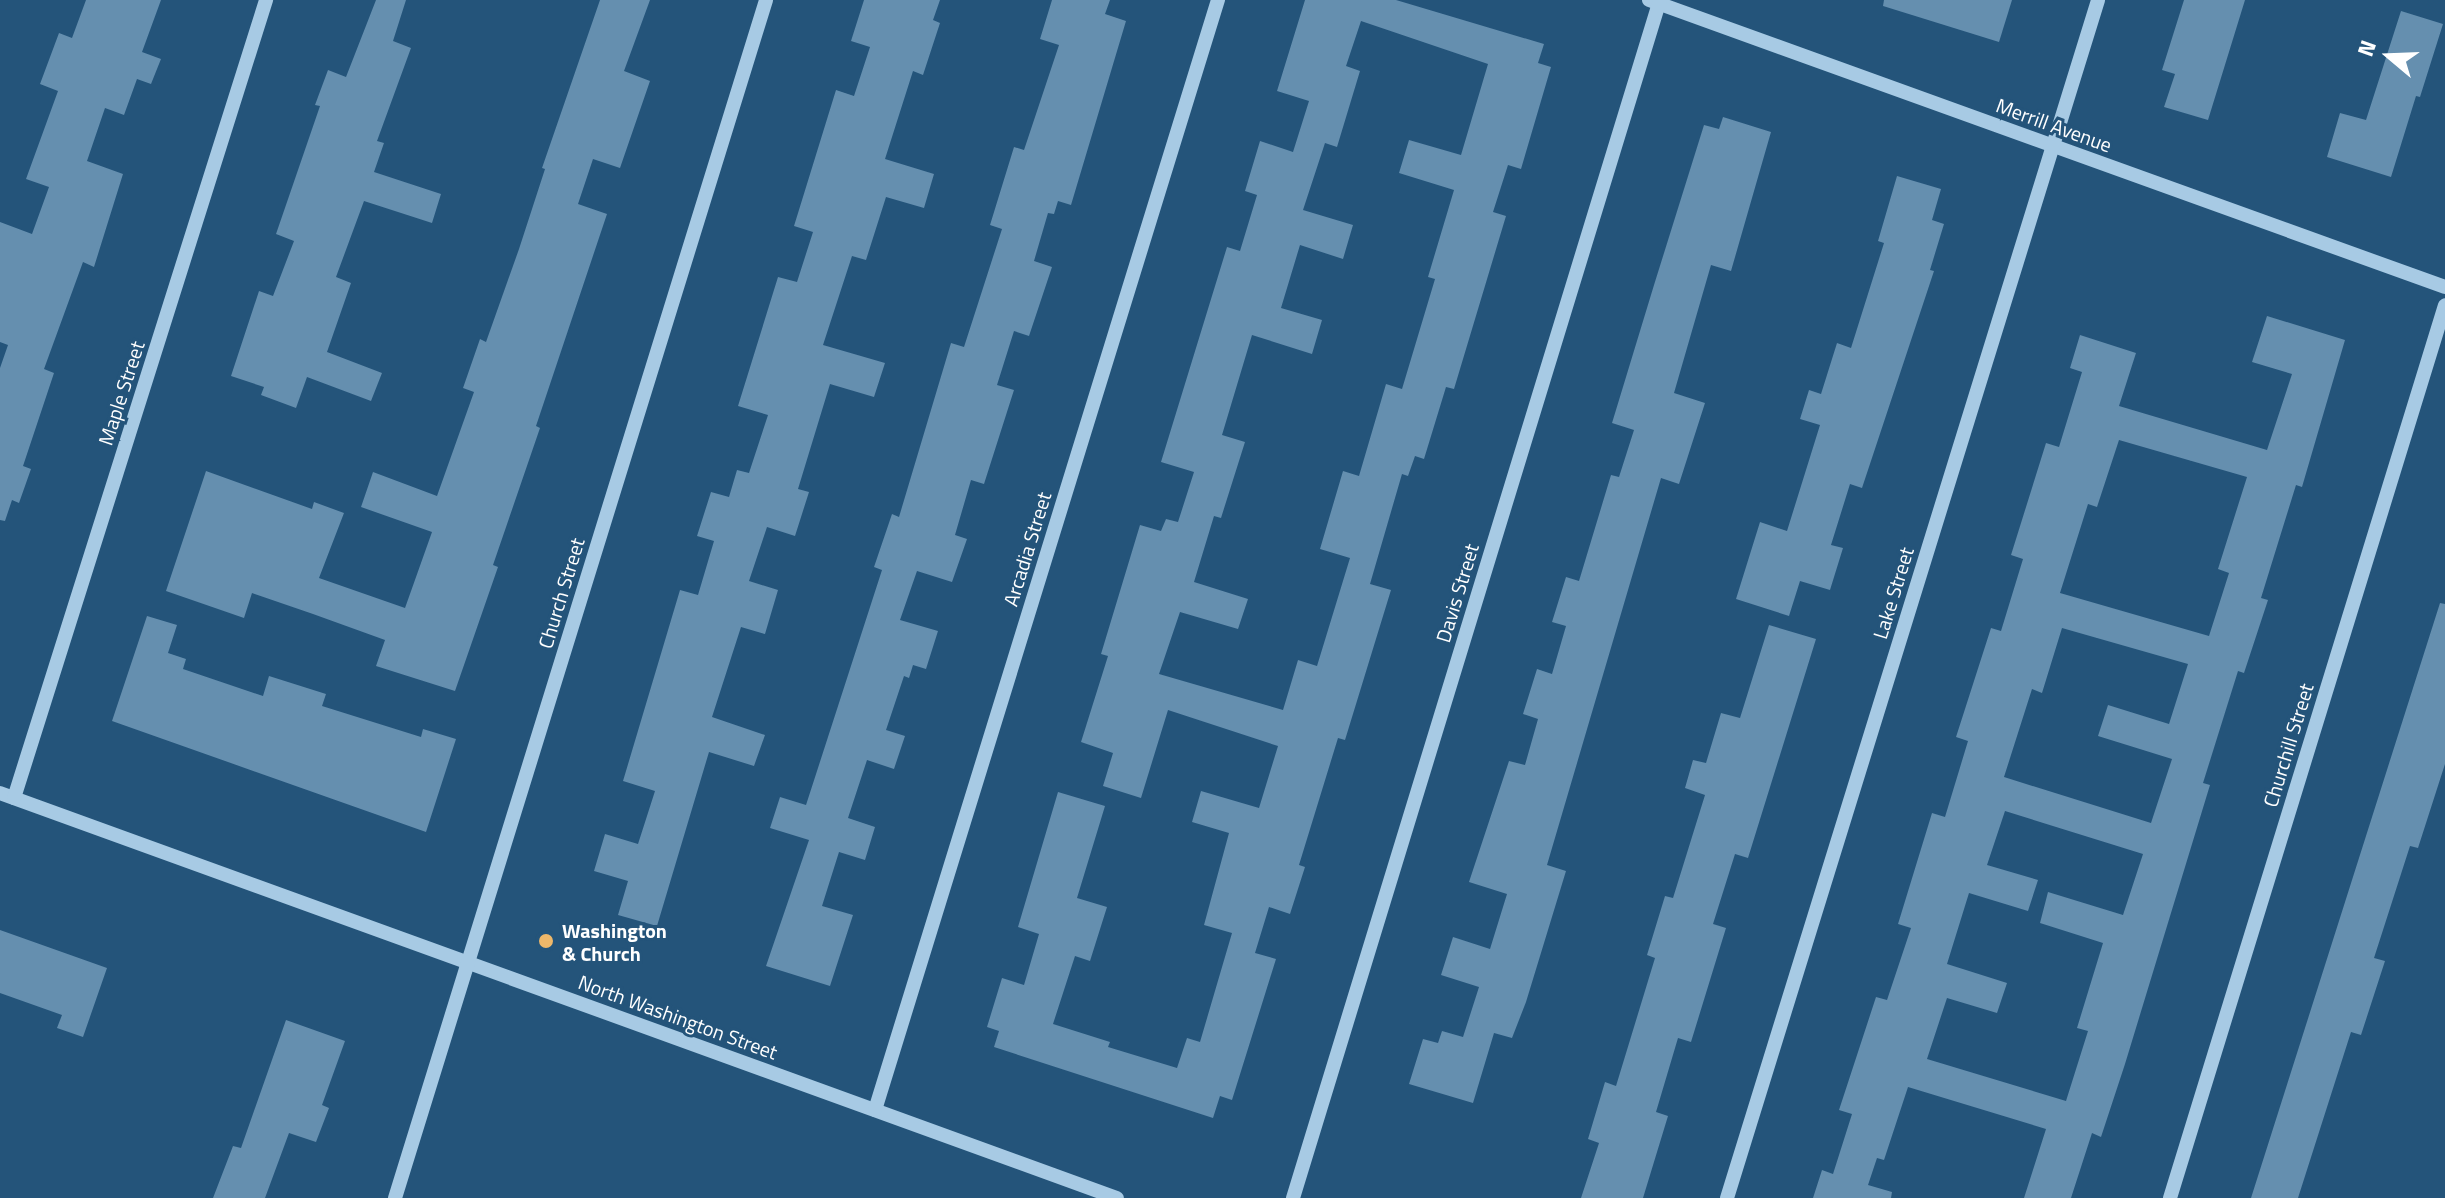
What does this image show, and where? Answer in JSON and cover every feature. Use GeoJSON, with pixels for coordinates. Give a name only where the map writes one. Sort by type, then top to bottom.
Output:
{"type":"FeatureCollection","features":[{"type":"Feature","properties":{"kind":"street","name":"Maple Street"},"geometry":{"type":"LineString","coordinates":[[7,795],[266,0]]}},
{"type":"Feature","properties":{"kind":"street","name":"Church Street"},"geometry":{"type":"LineString","coordinates":[[395,1198],[766,0]]}},
{"type":"Feature","properties":{"kind":"street","name":"Arcadia Street"},"geometry":{"type":"LineString","coordinates":[[875,1110],[1218,0]]}},
{"type":"Feature","properties":{"kind":"street","name":"Lake Street"},"geometry":{"type":"LineString","coordinates":[[1727,1198],[2098,0]]}},
{"type":"Feature","properties":{"kind":"street","name":"Merrill Avenue"},"geometry":{"type":"LineString","coordinates":[[1656,1],[2445,287]]}},
{"type":"Feature","properties":{"kind":"street","name":"Davis Street"},"geometry":{"type":"LineString","coordinates":[[1293,1198],[1656,1]]}},
{"type":"Feature","properties":{"kind":"street","name":"Churchill Street"},"geometry":{"type":"LineString","coordinates":[[2170,1198],[2445,305]]}},
{"type":"Feature","properties":{"kind":"street","name":"North Washington Street"},"geometry":{"type":"LineString","coordinates":[[7,795],[1117,1198]]}},
{"type":"Feature","properties":{"kind":"building"},"geometry":{"type":"Polygon","coordinates":[[[86,0],[161,0],[142,52],[161,59],[151,84],[137,79],[124,115],[105,108],[87,161],[123,174],[94,267],[83,262],[44,369],[54,373],[23,466],[31,469],[19,503],[12,500],[5,521],[0,520],[0,368],[8,345],[0,342],[0,222],[32,234],[49,187],[26,179],[58,91],[40,84],[59,33],[72,38],[86,0]]]}},
{"type":"Feature","properties":{"kind":"building"},"geometry":{"type":"Polygon","coordinates":[[[376,0],[406,0],[393,41],[411,48],[377,141],[384,143],[374,172],[441,194],[432,223],[364,201],[336,277],[351,283],[327,352],[382,373],[371,401],[307,377],[296,408],[261,395],[264,387],[231,376],[259,291],[273,296],[294,241],[276,234],[320,106],[315,105],[328,70],[346,77],[376,0]]]}},
{"type":"Feature","properties":{"kind":"building"},"geometry":{"type":"Polygon","coordinates":[[[600,0],[650,0],[624,71],[650,81],[620,168],[593,159],[578,204],[607,214],[493,565],[498,567],[455,691],[376,666],[385,640],[313,614],[252,593],[244,618],[166,591],[206,471],[312,509],[314,502],[344,513],[319,578],[405,608],[432,532],[361,507],[373,472],[437,496],[474,392],[463,388],[480,339],[486,342],[519,249],[545,169],[542,168],[600,0]]]}},
{"type":"Feature","properties":{"kind":"building"},"geometry":{"type":"Polygon","coordinates":[[[864,0],[940,0],[933,20],[940,23],[923,75],[913,71],[885,159],[934,174],[924,208],[886,197],[866,260],[852,256],[823,345],[885,363],[874,397],[830,384],[798,489],[809,492],[795,536],[767,527],[749,581],[778,590],[765,634],[741,627],[712,717],[765,735],[754,766],[709,752],[657,926],[618,915],[628,881],[594,871],[605,834],[638,844],[655,791],[623,781],[680,590],[698,595],[714,541],[697,536],[711,492],[729,497],[737,470],[749,473],[768,415],[738,406],[778,277],[797,282],[813,232],[794,226],[836,90],[854,96],[870,47],[851,41],[864,0]]]}},
{"type":"Feature","properties":{"kind":"building"},"geometry":{"type":"Polygon","coordinates":[[[1052,0],[1110,0],[1105,14],[1126,21],[1071,205],[1058,201],[1054,214],[1048,213],[1034,261],[1052,267],[1029,336],[1014,331],[997,385],[1014,390],[984,484],[971,480],[955,535],[967,539],[952,582],[917,571],[900,620],[938,631],[926,669],[913,665],[909,678],[904,676],[886,730],[905,736],[894,769],[867,760],[848,818],[875,827],[865,860],[839,852],[822,906],[853,915],[830,986],[766,966],[809,840],[770,828],[780,797],[806,805],[882,570],[874,567],[892,514],[899,517],[951,343],[964,347],[1002,229],[990,225],[1014,147],[1024,150],[1059,45],[1040,39],[1052,0]]]}},
{"type":"Feature","properties":{"kind":"building"},"geometry":{"type":"Polygon","coordinates":[[[1305,0],[1396,0],[1544,44],[1538,63],[1551,67],[1521,169],[1508,165],[1493,212],[1506,216],[1454,389],[1446,387],[1424,459],[1415,456],[1408,476],[1402,474],[1370,584],[1391,590],[1345,740],[1338,738],[1299,865],[1305,867],[1290,914],[1269,907],[1255,953],[1276,959],[1232,1100],[1220,1096],[1213,1118],[994,1047],[999,1031],[987,1027],[1002,978],[1024,985],[1039,934],[1018,927],[1058,792],[1105,806],[1077,898],[1107,907],[1090,961],[1075,956],[1053,1024],[1110,1042],[1108,1047],[1177,1068],[1187,1038],[1200,1042],[1232,933],[1204,925],[1229,833],[1192,822],[1201,791],[1259,808],[1278,746],[1168,710],[1141,798],[1103,786],[1113,753],[1081,742],[1108,656],[1101,654],[1140,525],[1161,531],[1166,519],[1178,522],[1194,472],[1161,462],[1227,247],[1240,251],[1257,195],[1245,191],[1260,141],[1293,152],[1309,101],[1277,91],[1305,0]],[[1361,21],[1346,66],[1360,71],[1337,147],[1325,143],[1303,210],[1353,225],[1343,259],[1300,245],[1281,308],[1322,320],[1312,354],[1252,335],[1222,435],[1245,442],[1221,518],[1214,516],[1194,582],[1248,599],[1238,629],[1180,612],[1159,674],[1283,710],[1298,660],[1317,666],[1350,558],[1320,549],[1343,471],[1359,476],[1386,384],[1402,389],[1435,279],[1428,277],[1454,190],[1399,173],[1409,140],[1461,155],[1488,64],[1361,21]]]}},
{"type":"Feature","properties":{"kind":"building"},"geometry":{"type":"Polygon","coordinates":[[[1884,0],[2012,0],[1999,42],[1883,6],[1884,0]]]}},
{"type":"Feature","properties":{"kind":"building"},"geometry":{"type":"Polygon","coordinates":[[[2184,0],[2245,0],[2208,120],[2164,107],[2175,74],[2162,70],[2184,0]]]}},
{"type":"Feature","properties":{"kind":"building"},"geometry":{"type":"Polygon","coordinates":[[[2401,11],[2443,24],[2391,177],[2327,157],[2340,113],[2366,120],[2401,11]]]}},
{"type":"Feature","properties":{"kind":"building"},"geometry":{"type":"Polygon","coordinates":[[[1723,117],[1771,132],[1731,271],[1711,265],[1674,393],[1705,403],[1679,484],[1661,478],[1547,865],[1566,871],[1526,1002],[1512,1038],[1494,1033],[1473,1103],[1409,1084],[1423,1039],[1438,1043],[1442,1031],[1463,1037],[1479,987],[1441,975],[1453,937],[1490,949],[1507,894],[1469,882],[1509,761],[1525,765],[1538,719],[1523,714],[1537,669],[1552,674],[1566,626],[1552,622],[1566,577],[1579,581],[1611,475],[1619,477],[1634,430],[1612,423],[1654,285],[1704,125],[1719,129],[1723,117]]]}},
{"type":"Feature","properties":{"kind":"building"},"geometry":{"type":"Polygon","coordinates":[[[1897,176],[1941,189],[1932,220],[1944,224],[1930,270],[1934,271],[1862,488],[1850,484],[1831,545],[1843,548],[1830,590],[1800,581],[1789,616],[1736,599],[1760,522],[1787,531],[1820,425],[1800,419],[1809,390],[1821,394],[1837,343],[1851,348],[1884,243],[1878,241],[1897,176]]]}},
{"type":"Feature","properties":{"kind":"building"},"geometry":{"type":"Polygon","coordinates":[[[2267,316],[2345,340],[2302,487],[2296,485],[2261,598],[2268,600],[2244,673],[2238,671],[2203,783],[2210,785],[2125,1064],[2101,1137],[2092,1133],[2071,1198],[2024,1198],[2046,1129],[1908,1087],[1884,1160],[1877,1158],[1868,1185],[1892,1192],[1891,1198],[1813,1198],[1822,1170],[1833,1174],[1852,1114],[1839,1110],[1876,997],[1887,1000],[1911,928],[1898,924],[1932,813],[1945,817],[1968,741],[1956,737],[1991,628],[2001,631],[2023,559],[2011,555],[2046,443],[2059,447],[2082,372],[2070,368],[2080,335],[2136,353],[2119,406],[2267,450],[2292,374],[2252,362],[2267,316]],[[2119,440],[2097,507],[2088,504],[2060,593],[2209,636],[2229,573],[2218,569],[2247,477],[2119,440]],[[2062,628],[2042,693],[2032,689],[2004,777],[2151,823],[2172,759],[2098,736],[2108,705],[2169,724],[2188,664],[2062,628]],[[2005,811],[1987,865],[2038,880],[2028,911],[1969,893],[1947,964],[2007,983],[1997,1013],[1947,998],[1927,1059],[2066,1101],[2088,1031],[2077,1028],[2103,943],[2040,923],[2048,892],[2123,915],[2143,854],[2005,811]]]}},
{"type":"Feature","properties":{"kind":"building"},"geometry":{"type":"Polygon","coordinates":[[[2440,603],[2445,604],[2445,764],[2418,848],[2410,846],[2374,958],[2385,961],[2361,1035],[2351,1032],[2298,1198],[2251,1198],[2440,603]]]}},
{"type":"Feature","properties":{"kind":"building"},"geometry":{"type":"Polygon","coordinates":[[[147,616],[177,625],[168,653],[186,659],[183,669],[263,696],[269,676],[326,694],[322,706],[421,737],[423,729],[456,739],[426,832],[112,721],[147,616]]]}},
{"type":"Feature","properties":{"kind":"building"},"geometry":{"type":"Polygon","coordinates":[[[1769,625],[1816,639],[1748,858],[1735,854],[1713,924],[1726,928],[1691,1042],[1678,1038],[1656,1112],[1668,1116],[1643,1198],[1581,1198],[1599,1143],[1588,1139],[1605,1082],[1616,1086],[1655,958],[1647,955],[1665,896],[1673,898],[1705,795],[1685,788],[1693,760],[1706,763],[1721,713],[1740,718],[1769,625]]]}},
{"type":"Feature","properties":{"kind":"building"},"geometry":{"type":"Polygon","coordinates":[[[0,930],[107,968],[83,1037],[57,1028],[62,1015],[0,993],[0,930]]]}},
{"type":"Feature","properties":{"kind":"building"},"geometry":{"type":"Polygon","coordinates":[[[286,1020],[345,1041],[322,1105],[329,1108],[316,1142],[289,1133],[265,1198],[213,1198],[233,1146],[241,1148],[286,1020]]]}},
{"type":"Feature","properties":{"kind":"place","name":"Washington & Church"},"geometry":{"type":"Point","coordinates":[546,941]}}]}
